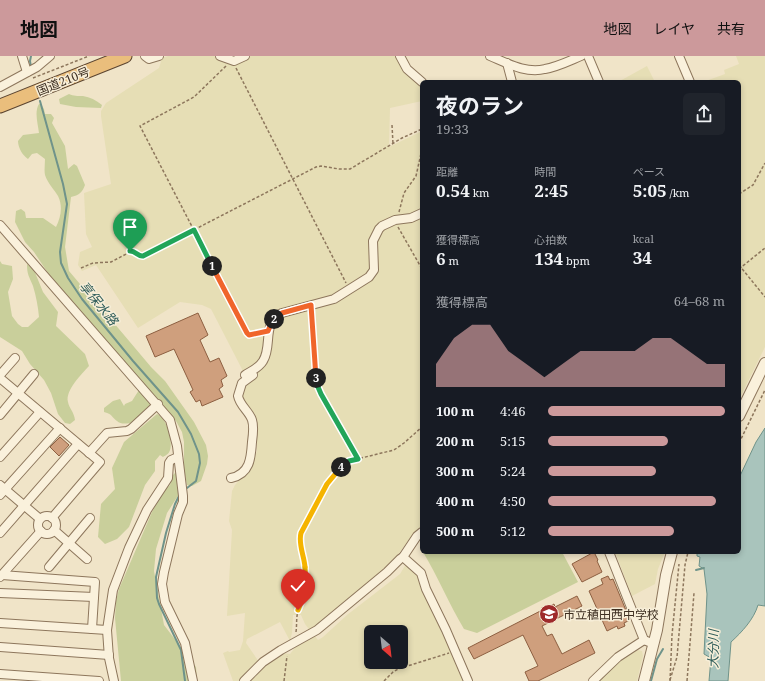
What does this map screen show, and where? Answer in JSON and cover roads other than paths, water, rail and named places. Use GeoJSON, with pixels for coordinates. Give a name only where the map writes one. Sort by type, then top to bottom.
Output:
{"type":"FeatureCollection","features":[{"type":"Feature","properties":{"kind":"highway","name":"国道210号"},"geometry":{"type":"LineString","coordinates":[[0,96],[102,56]]}},
{"type":"Feature","properties":{"kind":"highway","name":"国道210号"},"geometry":{"type":"LineString","coordinates":[[0,106],[126,56]]}},
{"type":"Feature","properties":{"kind":"street"},"geometry":{"type":"LineString","coordinates":[[22,56],[28,76]]}},
{"type":"Feature","properties":{"kind":"street"},"geometry":{"type":"LineString","coordinates":[[0,87],[28,76],[50,56]]}},
{"type":"Feature","properties":{"kind":"street"},"geometry":{"type":"LineString","coordinates":[[145,56],[149,59],[159,56]]}},
{"type":"Feature","properties":{"kind":"street"},"geometry":{"type":"LineString","coordinates":[[220,56],[232,60],[246,56]]}},
{"type":"Feature","properties":{"kind":"street"},"geometry":{"type":"LineString","coordinates":[[400,56],[407,69],[420,80]]}},
{"type":"Feature","properties":{"kind":"street"},"geometry":{"type":"LineString","coordinates":[[490,56],[525,69],[541,70],[581,56]]}},
{"type":"Feature","properties":{"kind":"street"},"geometry":{"type":"LineString","coordinates":[[588,56],[598,80]]}},
{"type":"Feature","properties":{"kind":"street"},"geometry":{"type":"LineString","coordinates":[[679,56],[689,80]]}},
{"type":"Feature","properties":{"kind":"street"},"geometry":{"type":"LineString","coordinates":[[503,60],[511,80]]}},
{"type":"Feature","properties":{"kind":"street"},"geometry":{"type":"LineString","coordinates":[[231,478],[246,470],[250,463],[253,438],[252,420],[238,399],[238,393],[242,383],[265,366],[267,358],[268,331],[276,317],[282,313],[334,299],[350,290],[373,273],[373,241],[380,228],[395,220],[411,218],[420,214]]}},
{"type":"Feature","properties":{"kind":"street"},"geometry":{"type":"LineString","coordinates":[[0,225],[158,404],[170,420],[178,457],[183,502],[178,514],[164,572],[163,590],[165,602],[186,646],[193,681]]}},
{"type":"Feature","properties":{"kind":"street"},"geometry":{"type":"LineString","coordinates":[[245,375],[260,365],[266,356],[267,351]]}},
{"type":"Feature","properties":{"kind":"street"},"geometry":{"type":"LineString","coordinates":[[15,358],[0,377],[18,394],[100,462],[52,518]]}},
{"type":"Feature","properties":{"kind":"street"},"geometry":{"type":"LineString","coordinates":[[741,412],[765,363]]}},
{"type":"Feature","properties":{"kind":"street"},"geometry":{"type":"LineString","coordinates":[[0,415],[34,374]]}},
{"type":"Feature","properties":{"kind":"street"},"geometry":{"type":"LineString","coordinates":[[89,453],[106,433],[127,431],[131,429],[158,404]]}},
{"type":"Feature","properties":{"kind":"street"},"geometry":{"type":"LineString","coordinates":[[0,457],[40,412]]}},
{"type":"Feature","properties":{"kind":"street"},"geometry":{"type":"LineString","coordinates":[[40,519],[24,505],[2,490],[60,428]]}},
{"type":"Feature","properties":{"kind":"street"},"geometry":{"type":"LineString","coordinates":[[0,533],[78,444]]}},
{"type":"Feature","properties":{"kind":"street"},"geometry":{"type":"LineString","coordinates":[[114,681],[109,655],[107,630],[112,594],[129,548],[150,504],[168,478],[169,463],[171,460],[178,457]]}},
{"type":"Feature","properties":{"kind":"street"},"geometry":{"type":"LineString","coordinates":[[40,519],[48,516],[52,518],[55,522],[54,530]]}},
{"type":"Feature","properties":{"kind":"street"},"geometry":{"type":"LineString","coordinates":[[49,567],[90,518]]}},
{"type":"Feature","properties":{"kind":"street"},"geometry":{"type":"LineString","coordinates":[[40,519],[38,524],[41,532]]}},
{"type":"Feature","properties":{"kind":"street"},"geometry":{"type":"LineString","coordinates":[[41,532],[46,533],[54,530]]}},
{"type":"Feature","properties":{"kind":"street"},"geometry":{"type":"LineString","coordinates":[[54,530],[87,559]]}},
{"type":"Feature","properties":{"kind":"street"},"geometry":{"type":"LineString","coordinates":[[1,576],[41,532]]}},
{"type":"Feature","properties":{"kind":"street"},"geometry":{"type":"LineString","coordinates":[[244,681],[261,664],[317,630],[387,572],[404,557],[420,534]]}},
{"type":"Feature","properties":{"kind":"street"},"geometry":{"type":"LineString","coordinates":[[610,554],[649,642]]}},
{"type":"Feature","properties":{"kind":"street"},"geometry":{"type":"LineString","coordinates":[[644,681],[649,642],[671,554]]}},
{"type":"Feature","properties":{"kind":"street"},"geometry":{"type":"LineString","coordinates":[[404,557],[421,573],[426,588],[468,681]]}},
{"type":"Feature","properties":{"kind":"street"},"geometry":{"type":"LineString","coordinates":[[1,576],[95,582],[92,629]]}},
{"type":"Feature","properties":{"kind":"street"},"geometry":{"type":"LineString","coordinates":[[0,593],[94,597]]}},
{"type":"Feature","properties":{"kind":"street"},"geometry":{"type":"LineString","coordinates":[[0,623],[107,630]]}},
{"type":"Feature","properties":{"kind":"street"},"geometry":{"type":"LineString","coordinates":[[593,681],[618,658],[649,642]]}},
{"type":"Feature","properties":{"kind":"street"},"geometry":{"type":"LineString","coordinates":[[0,647],[109,655]]}},
{"type":"Feature","properties":{"kind":"street"},"geometry":{"type":"LineString","coordinates":[[0,674],[99,681]]}},
{"type":"Feature","properties":{"kind":"water","name":"大分川"},"geometry":{"type":"Polygon","coordinates":[[[765,428],[765,606],[758,605],[754,615],[747,625],[731,642],[728,681],[709,681],[711,658],[704,654],[707,594],[704,569],[699,566],[700,557],[697,556],[697,554],[741,554],[741,474],[756,442],[765,428]]]}},
{"type":"Feature","properties":{"kind":"waterway","name":"享保水路"},"geometry":{"type":"LineString","coordinates":[[31,56],[31,67]]}},
{"type":"Feature","properties":{"kind":"waterway","name":"享保水路"},"geometry":{"type":"LineString","coordinates":[[40,101],[63,184],[67,204],[60,252],[61,263],[68,278],[82,299],[133,361],[178,412],[191,434],[199,454],[200,463],[196,481],[187,488]]}},
{"type":"Feature","properties":{"kind":"waterway","name":"享保水路"},"geometry":{"type":"LineString","coordinates":[[180,494],[175,504],[166,533],[156,577],[157,598],[181,650],[185,681]]}},
{"type":"Feature","properties":{"kind":"waterway"},"geometry":{"type":"LineString","coordinates":[[696,570],[704,568]]}},
{"type":"Feature","properties":{"kind":"waterway"},"geometry":{"type":"LineString","coordinates":[[651,681],[657,659],[663,649]]}},
{"type":"Feature","properties":{"kind":"place","name":"市立稙田西中学校"},"geometry":{"type":"Point","coordinates":[549,614]}}]}
